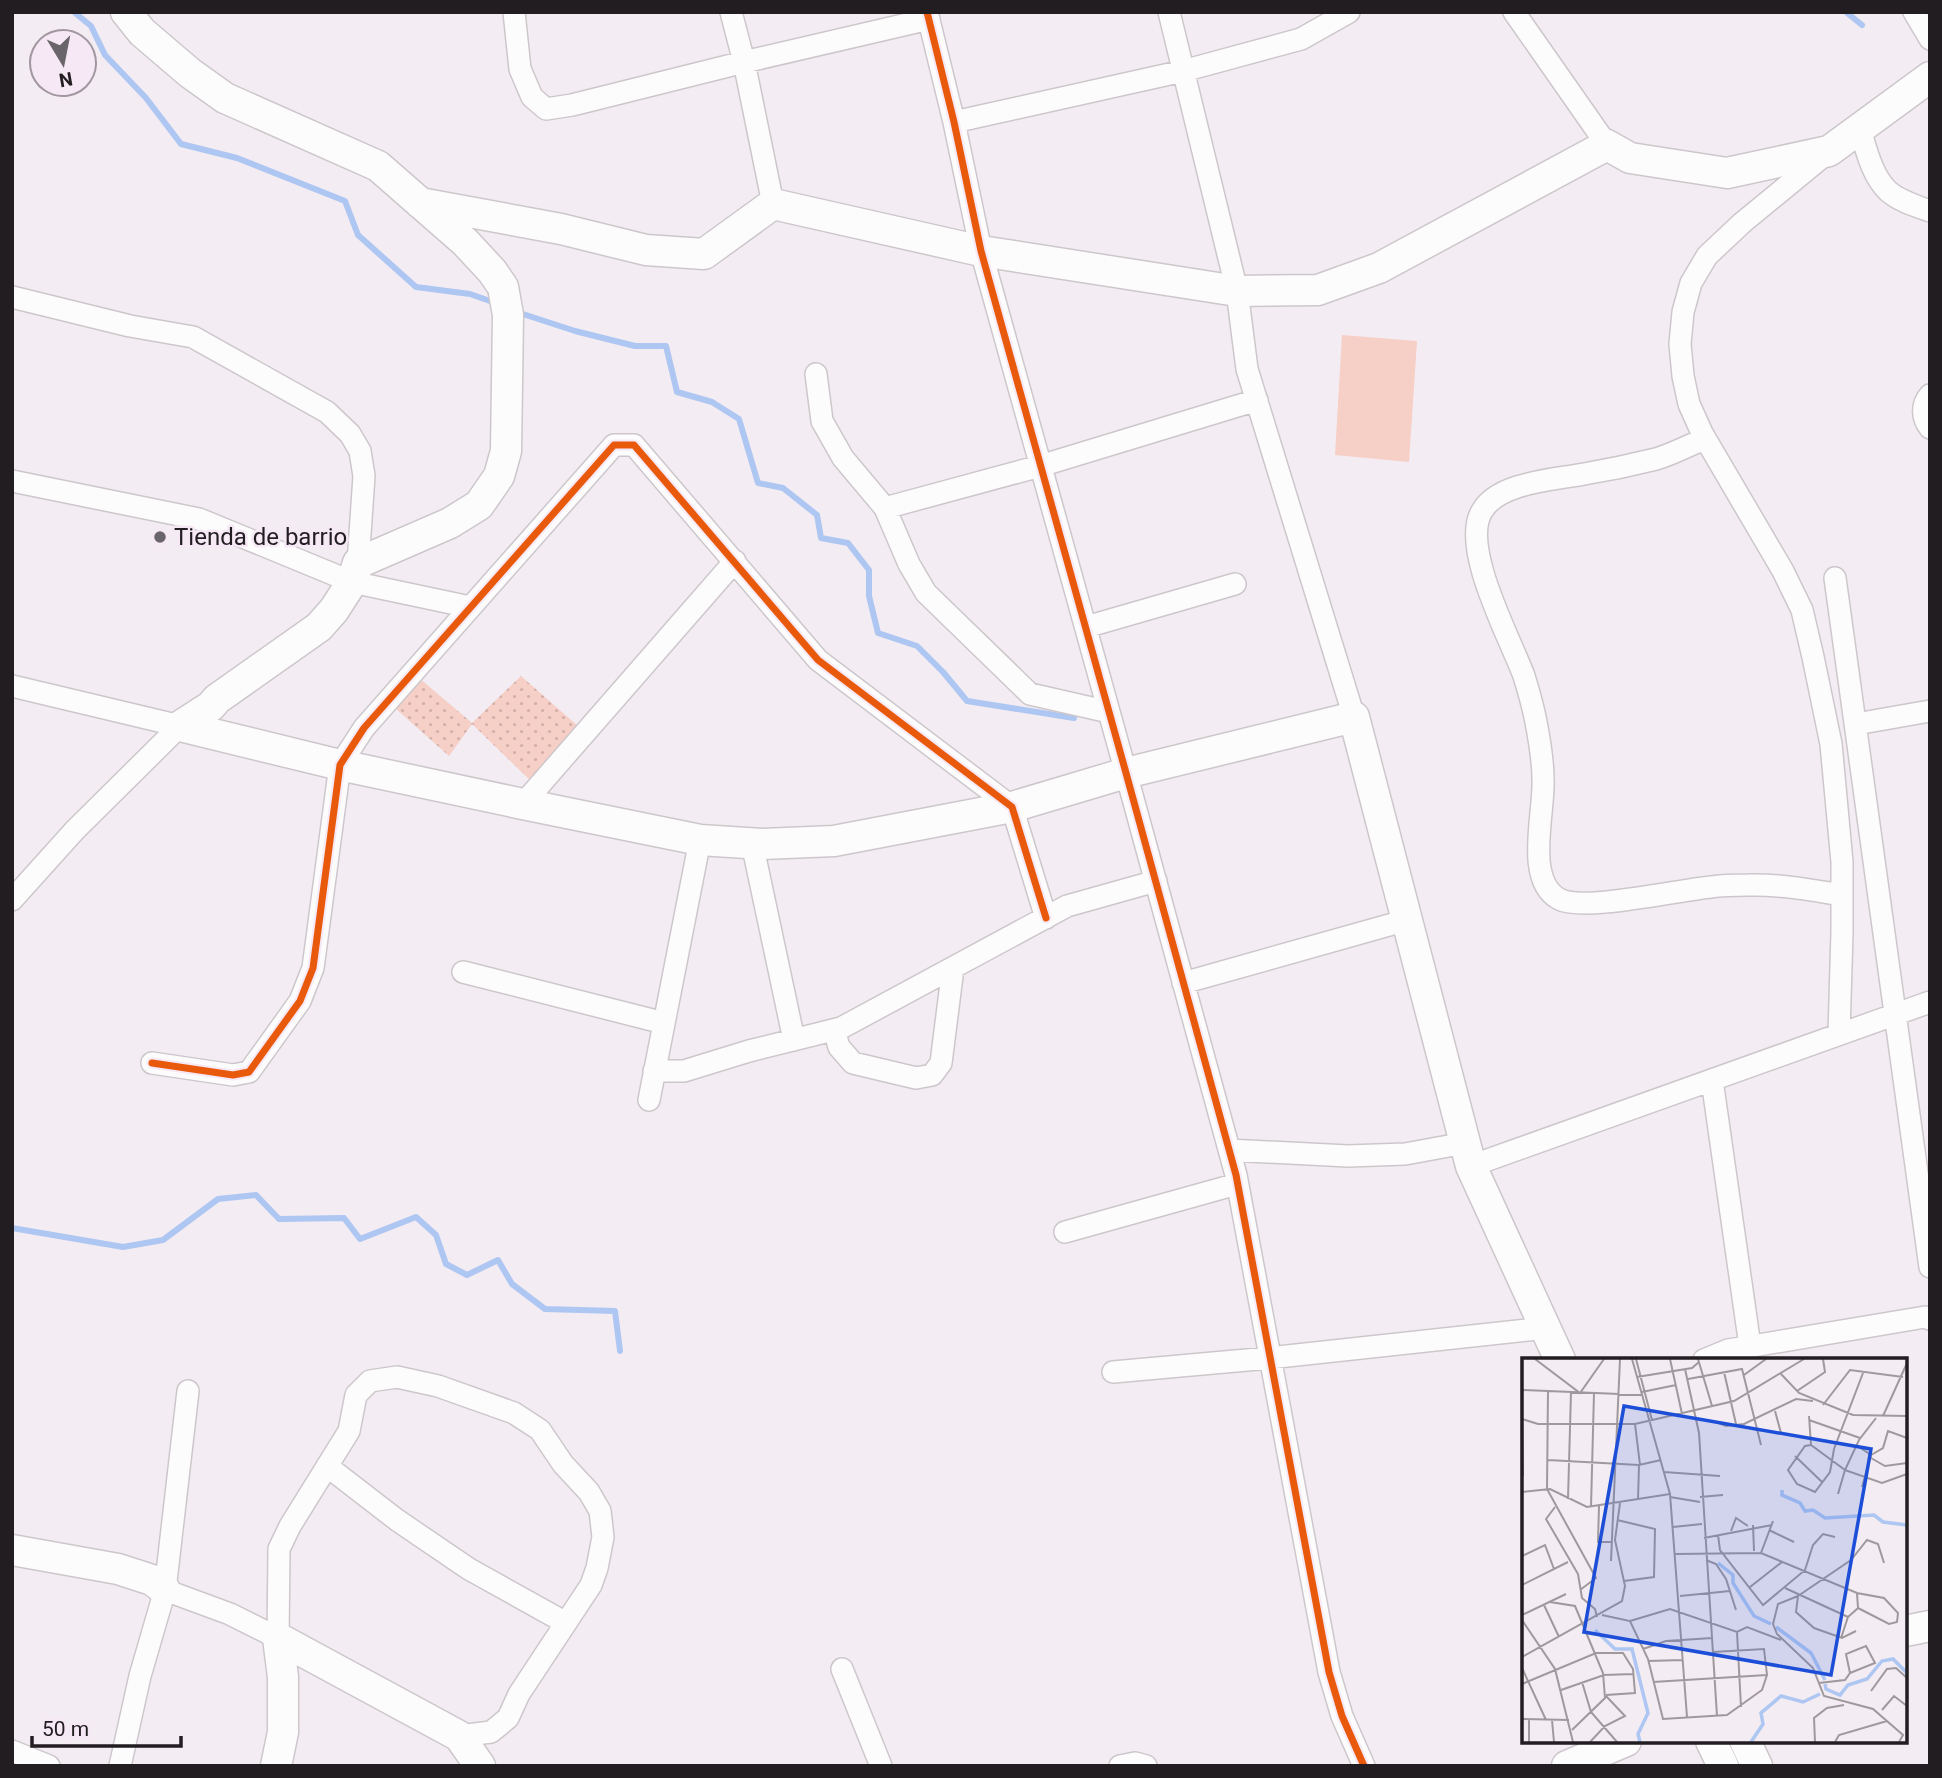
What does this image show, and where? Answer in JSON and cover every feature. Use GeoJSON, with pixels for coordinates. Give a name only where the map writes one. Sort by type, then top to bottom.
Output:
{"type":"FeatureCollection","features":[{"type":"Feature","properties":{"kind":"street"},"geometry":{"type":"LineString","coordinates":[[126,12],[142,32],[190,73],[225,98],[378,166],[465,242],[503,287],[508,315],[506,451],[499,475],[479,505],[355,572]]}},
{"type":"Feature","properties":{"kind":"street"},"geometry":{"type":"LineString","coordinates":[[514,12],[520,69],[532,97],[546,109],[572,105],[928,16],[981,251],[1229,1150],[1329,1672],[1342,1716],[1364,1766]]}},
{"type":"Feature","properties":{"kind":"street"},"geometry":{"type":"LineString","coordinates":[[731,12],[773,204]]}},
{"type":"Feature","properties":{"kind":"street"},"geometry":{"type":"LineString","coordinates":[[1169,12],[1237,291],[1247,369],[1354,717],[1468,1155],[1559,1358]]}},
{"type":"Feature","properties":{"kind":"street"},"geometry":{"type":"LineString","coordinates":[[954,122],[1183,71],[1301,38],[1349,12]]}},
{"type":"Feature","properties":{"kind":"street"},"geometry":{"type":"LineString","coordinates":[[1514,12],[1607,145],[1630,158],[1727,173],[1829,151]]}},
{"type":"Feature","properties":{"kind":"street"},"geometry":{"type":"LineString","coordinates":[[1914,12],[1930,39]]}},
{"type":"Feature","properties":{"kind":"street"},"geometry":{"type":"LineString","coordinates":[[1839,1034],[1842,862],[1831,744],[1802,610],[1783,571],[1705,439],[1689,404],[1682,376],[1680,344],[1683,312],[1691,283],[1715,248],[1829,151],[1930,77]]}},
{"type":"Feature","properties":{"kind":"street"},"geometry":{"type":"LineString","coordinates":[[1860,129],[1876,174],[1888,191],[1930,211]]}},
{"type":"Feature","properties":{"kind":"street"},"geometry":{"type":"LineString","coordinates":[[420,202],[561,229],[646,250],[704,254],[773,204],[981,251],[1237,291],[1318,290],[1379,268],[1607,145]]}},
{"type":"Feature","properties":{"kind":"street"},"geometry":{"type":"LineString","coordinates":[[12,297],[130,327],[193,337],[327,412],[350,434],[360,451],[364,476],[355,572],[334,610],[318,627],[180,726],[75,830],[12,900]]}},
{"type":"Feature","properties":{"kind":"street"},"geometry":{"type":"LineString","coordinates":[[816,374],[822,421],[842,458],[886,508],[909,564],[926,593],[1030,694],[1109,712]]}},
{"type":"Feature","properties":{"kind":"street"},"geometry":{"type":"LineString","coordinates":[[1930,395],[1923,406],[1930,428]]}},
{"type":"Feature","properties":{"kind":"street"},"geometry":{"type":"LineString","coordinates":[[886,508],[1041,466],[1257,400]]}},
{"type":"Feature","properties":{"kind":"street"},"geometry":{"type":"LineString","coordinates":[[1705,439],[1660,458],[1535,482],[1504,492],[1492,499],[1481,512],[1477,528],[1477,550],[1483,573],[1524,678],[1541,753],[1544,781],[1539,847],[1542,878],[1547,889],[1559,899],[1569,902],[1613,901],[1711,887],[1751,885],[1842,895]]}},
{"type":"Feature","properties":{"kind":"street"},"geometry":{"type":"LineString","coordinates":[[152,1063],[233,1075],[249,1072],[300,1000],[313,968],[340,765],[364,729],[614,445],[634,445],[818,660],[1012,807],[1046,918]]}},
{"type":"Feature","properties":{"kind":"street"},"geometry":{"type":"LineString","coordinates":[[12,481],[199,519],[355,572],[471,607]]}},
{"type":"Feature","properties":{"kind":"street"},"geometry":{"type":"LineString","coordinates":[[523,804],[735,561]]}},
{"type":"Feature","properties":{"kind":"street"},"geometry":{"type":"LineString","coordinates":[[1835,578],[1930,1267]]}},
{"type":"Feature","properties":{"kind":"street"},"geometry":{"type":"LineString","coordinates":[[1086,627],[1235,584]]}},
{"type":"Feature","properties":{"kind":"street"},"geometry":{"type":"LineString","coordinates":[[12,685],[340,765],[699,840],[751,843],[834,841],[1012,807],[1126,773],[1354,717]]}},
{"type":"Feature","properties":{"kind":"street"},"geometry":{"type":"LineString","coordinates":[[1856,724],[1930,711]]}},
{"type":"Feature","properties":{"kind":"street"},"geometry":{"type":"LineString","coordinates":[[649,1100],[699,840]]}},
{"type":"Feature","properties":{"kind":"street"},"geometry":{"type":"LineString","coordinates":[[751,843],[794,1040]]}},
{"type":"Feature","properties":{"kind":"street"},"geometry":{"type":"LineString","coordinates":[[654,1071],[684,1071],[748,1051],[841,1028],[1067,906],[1156,880]]}},
{"type":"Feature","properties":{"kind":"street"},"geometry":{"type":"LineString","coordinates":[[1183,983],[1407,920]]}},
{"type":"Feature","properties":{"kind":"street"},"geometry":{"type":"LineString","coordinates":[[834,1030],[839,1047],[853,1063],[916,1078],[932,1074],[942,1063],[953,968]]}},
{"type":"Feature","properties":{"kind":"street"},"geometry":{"type":"LineString","coordinates":[[463,972],[664,1023]]}},
{"type":"Feature","properties":{"kind":"street"},"geometry":{"type":"LineString","coordinates":[[1229,1150],[1348,1156],[1468,1155],[1712,1080],[1930,1002]]}},
{"type":"Feature","properties":{"kind":"street"},"geometry":{"type":"LineString","coordinates":[[1712,1080],[1746,1351]]}},
{"type":"Feature","properties":{"kind":"street"},"geometry":{"type":"LineString","coordinates":[[1065,1232],[1237,1184]]}},
{"type":"Feature","properties":{"kind":"street"},"geometry":{"type":"LineString","coordinates":[[1709,1358],[1728,1350],[1746,1351],[1925,1317],[1930,1319]]}},
{"type":"Feature","properties":{"kind":"street"},"geometry":{"type":"LineString","coordinates":[[1113,1372],[1546,1328]]}},
{"type":"Feature","properties":{"kind":"street"},"geometry":{"type":"LineString","coordinates":[[276,1766],[283,1732],[283,1677],[278,1638],[279,1549],[290,1526],[349,1431],[356,1395],[370,1381],[397,1377],[438,1386],[514,1413],[540,1430],[563,1464],[589,1492],[600,1511],[603,1537],[591,1585],[519,1695],[508,1718],[491,1732],[459,1736]]}},
{"type":"Feature","properties":{"kind":"street"},"geometry":{"type":"LineString","coordinates":[[120,1766],[140,1676],[165,1590],[188,1391]]}},
{"type":"Feature","properties":{"kind":"street"},"geometry":{"type":"LineString","coordinates":[[327,1466],[397,1520],[469,1569],[566,1623]]}},
{"type":"Feature","properties":{"kind":"street"},"geometry":{"type":"LineString","coordinates":[[12,1550],[118,1569],[152,1580],[165,1590],[257,1626],[459,1736],[480,1766]]}},
{"type":"Feature","properties":{"kind":"street"},"geometry":{"type":"LineString","coordinates":[[1907,1630],[1930,1626]]}},
{"type":"Feature","properties":{"kind":"street"},"geometry":{"type":"LineString","coordinates":[[842,1669],[881,1766]]}},
{"type":"Feature","properties":{"kind":"street"},"geometry":{"type":"LineString","coordinates":[[1567,1766],[1621,1743]]}},
{"type":"Feature","properties":{"kind":"street"},"geometry":{"type":"LineString","coordinates":[[1712,1743],[1723,1766]]}},
{"type":"Feature","properties":{"kind":"street"},"geometry":{"type":"LineString","coordinates":[[1746,1743],[1757,1766]]}},
{"type":"Feature","properties":{"kind":"street"},"geometry":{"type":"LineString","coordinates":[[12,1751],[49,1766]]}},
{"type":"Feature","properties":{"kind":"street"},"geometry":{"type":"LineString","coordinates":[[1120,1766],[1135,1763],[1146,1766]]}},
{"type":"Feature","properties":{"kind":"shaded area"},"geometry":{"type":"Polygon","coordinates":[[[1342,335],[1417,341],[1409,462],[1335,455],[1342,335]]]}},
{"type":"Feature","properties":{"kind":"shaded area"},"geometry":{"type":"Polygon","coordinates":[[[521,676],[579,727],[533,783],[472,724],[449,756],[395,708],[419,678],[472,723],[521,676]]]}},
{"type":"Feature","properties":{"kind":"waterway"},"geometry":{"type":"LineString","coordinates":[[74,12],[91,26],[105,55],[146,98],[181,144],[237,158],[345,201],[358,235],[416,287],[470,294],[490,301]]}},
{"type":"Feature","properties":{"kind":"waterway"},"geometry":{"type":"LineString","coordinates":[[1846,12],[1862,25]]}},
{"type":"Feature","properties":{"kind":"waterway"},"geometry":{"type":"LineString","coordinates":[[523,314],[635,346],[666,346],[677,392],[712,402],[739,419],[758,483],[783,488],[817,515],[821,538],[848,543],[869,570],[869,596],[878,633],[917,646],[967,701],[1074,718]]}},
{"type":"Feature","properties":{"kind":"waterway"},"geometry":{"type":"LineString","coordinates":[[12,1228],[123,1247],[163,1240],[218,1199],[256,1195],[279,1219],[344,1218],[360,1239],[416,1217],[436,1235],[446,1264],[467,1275],[498,1260],[512,1284],[545,1309],[615,1311],[620,1351]]}},
{"type":"Feature","properties":{"kind":"cycle path"},"geometry":{"type":"LineString","coordinates":[[927,12],[981,251],[1236,1175],[1329,1672],[1342,1716],[1364,1766]]}},
{"type":"Feature","properties":{"kind":"cycle path"},"geometry":{"type":"LineString","coordinates":[[152,1063],[233,1075],[249,1072],[300,1001],[313,968],[340,765],[364,728],[614,445],[634,445],[818,660],[1012,807],[1046,918]]}},
{"type":"Feature","properties":{"kind":"place","name":"Tienda de barrio"},"geometry":{"type":"Point","coordinates":[160,537]}}]}
